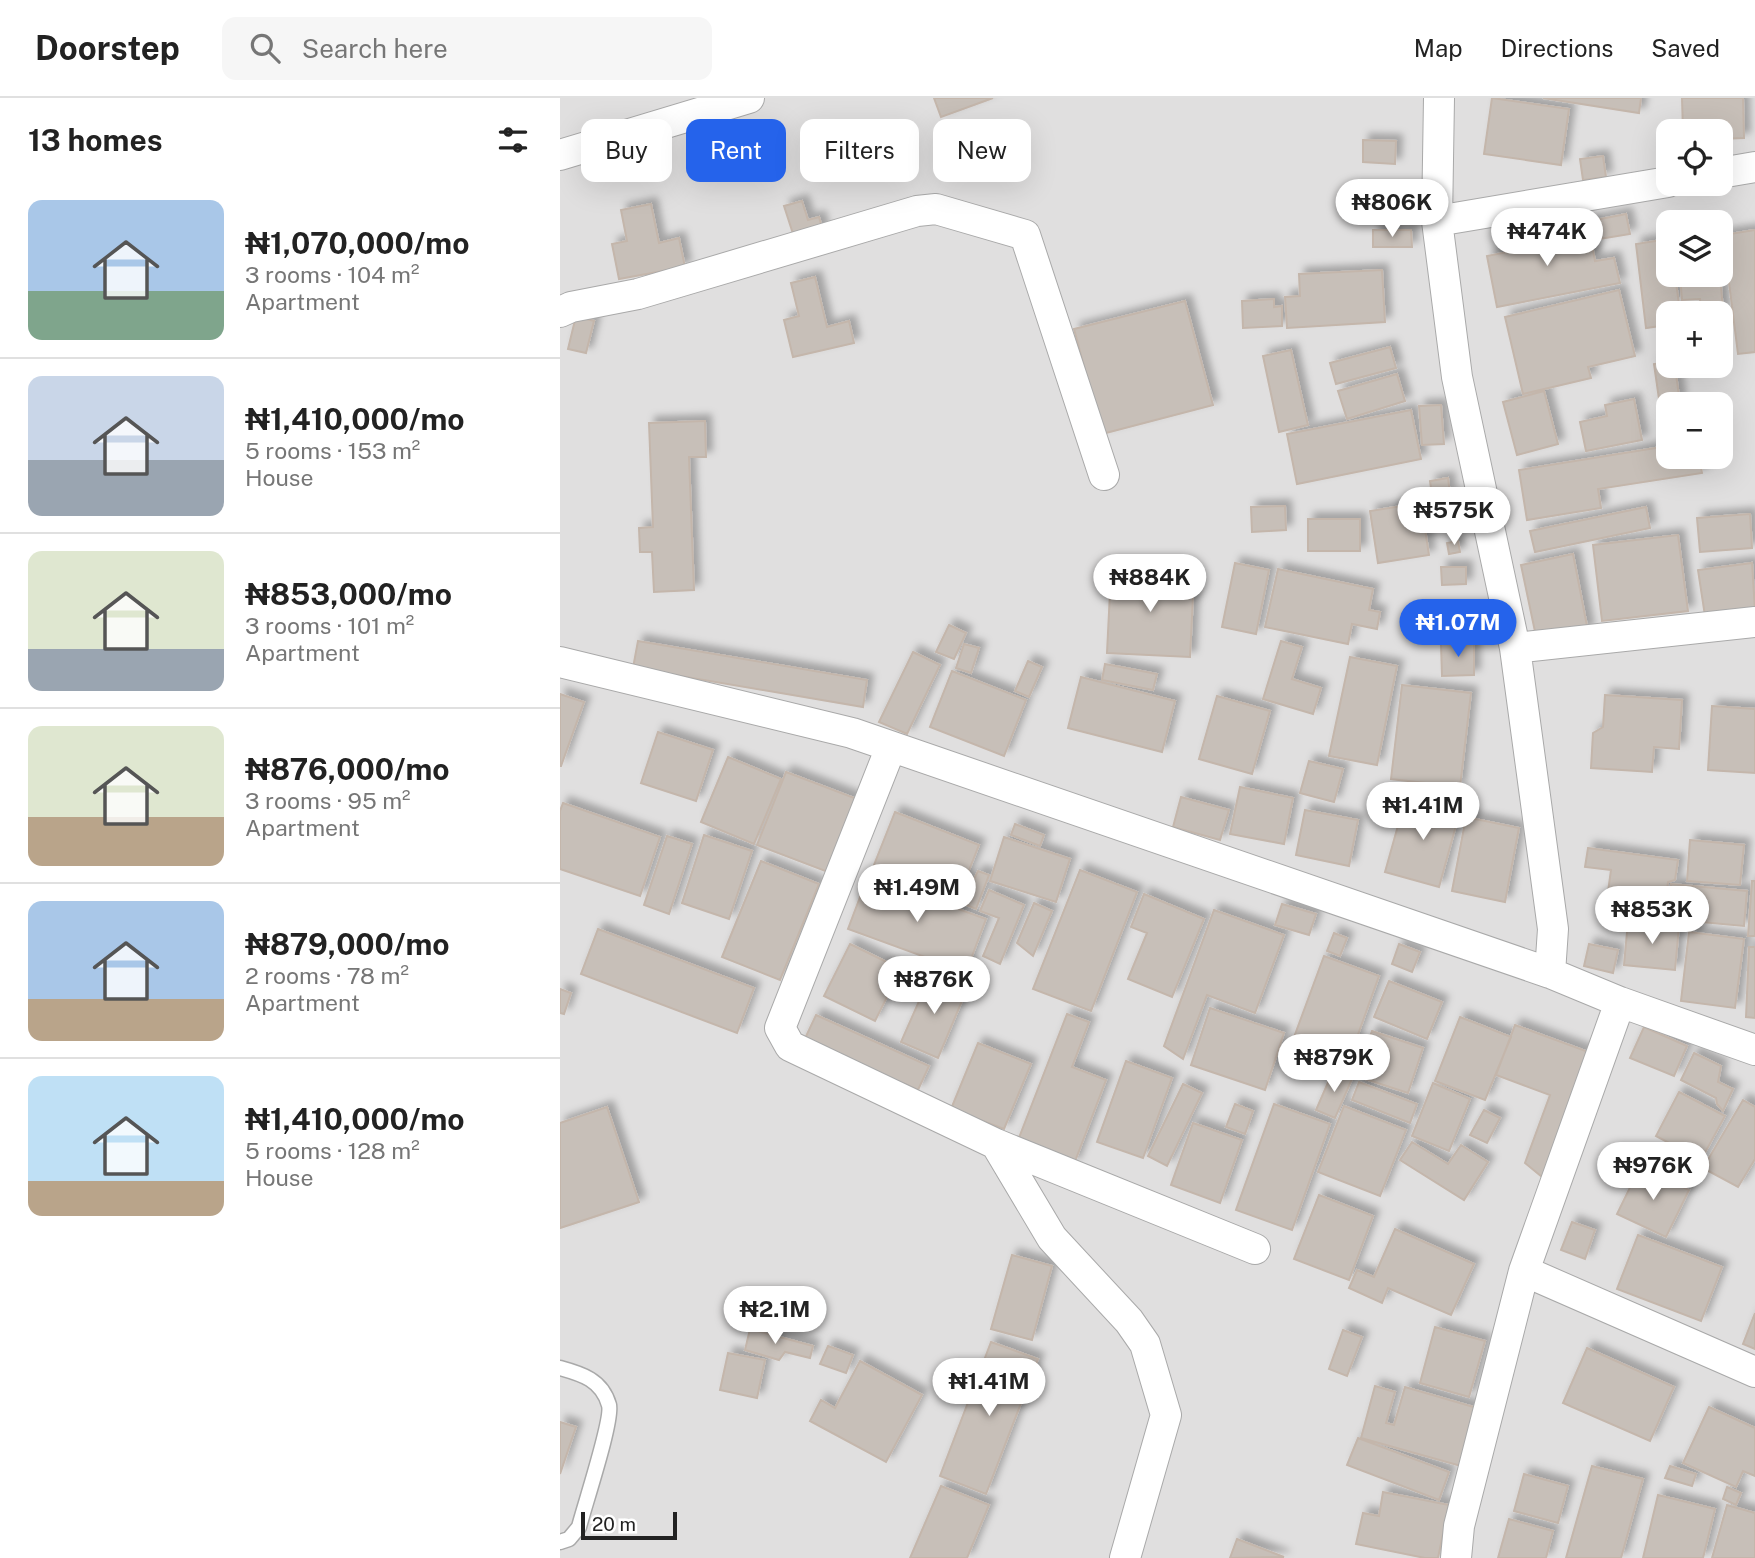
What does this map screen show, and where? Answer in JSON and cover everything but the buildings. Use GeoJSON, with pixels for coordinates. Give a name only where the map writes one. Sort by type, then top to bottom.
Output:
{"type":"FeatureCollection","features":[{"type":"Feature","properties":{"kind":"street"},"geometry":{"type":"LineString","coordinates":[[560,155],[749,98]]}},
{"type":"Feature","properties":{"kind":"street"},"geometry":{"type":"LineString","coordinates":[[1440,98],[1437,221],[1457,377],[1515,648],[1553,929],[1550,973]]}},
{"type":"Feature","properties":{"kind":"street"},"geometry":{"type":"LineString","coordinates":[[1733,171],[1755,167]]}},
{"type":"Feature","properties":{"kind":"street"},"geometry":{"type":"LineString","coordinates":[[1437,221],[1656,184]]}},
{"type":"Feature","properties":{"kind":"street"},"geometry":{"type":"LineString","coordinates":[[560,312],[571,307],[638,294],[917,211],[936,209],[1025,235],[1104,475]]}},
{"type":"Feature","properties":{"kind":"street"},"geometry":{"type":"LineString","coordinates":[[1515,648],[1755,622]]}},
{"type":"Feature","properties":{"kind":"street"},"geometry":{"type":"LineString","coordinates":[[560,663],[852,733],[1550,973],[1620,1002],[1755,1050]]}},
{"type":"Feature","properties":{"kind":"street"},"geometry":{"type":"LineString","coordinates":[[891,747],[780,1028],[790,1046],[996,1144],[1255,1249]]}},
{"type":"Feature","properties":{"kind":"street"},"geometry":{"type":"LineString","coordinates":[[1456,1558],[1459,1526],[1524,1271],[1620,1002]]}},
{"type":"Feature","properties":{"kind":"street"},"geometry":{"type":"LineString","coordinates":[[996,1144],[1052,1238],[1129,1321],[1149,1358],[1166,1415],[1125,1558]]}},
{"type":"Feature","properties":{"kind":"street"},"geometry":{"type":"LineString","coordinates":[[1524,1271],[1755,1372]]}},
{"type":"Feature","properties":{"kind":"lane"},"geometry":{"type":"LineString","coordinates":[[560,1368],[587,1376],[601,1390],[610,1407],[608,1425],[579,1527],[569,1539],[560,1542]]}},
{"type":"Feature","properties":{"kind":"shaded area"},"geometry":{"type":"Polygon","coordinates":[[[560,98],[1755,98],[1755,1558],[560,1558],[560,98]]]}}]}
